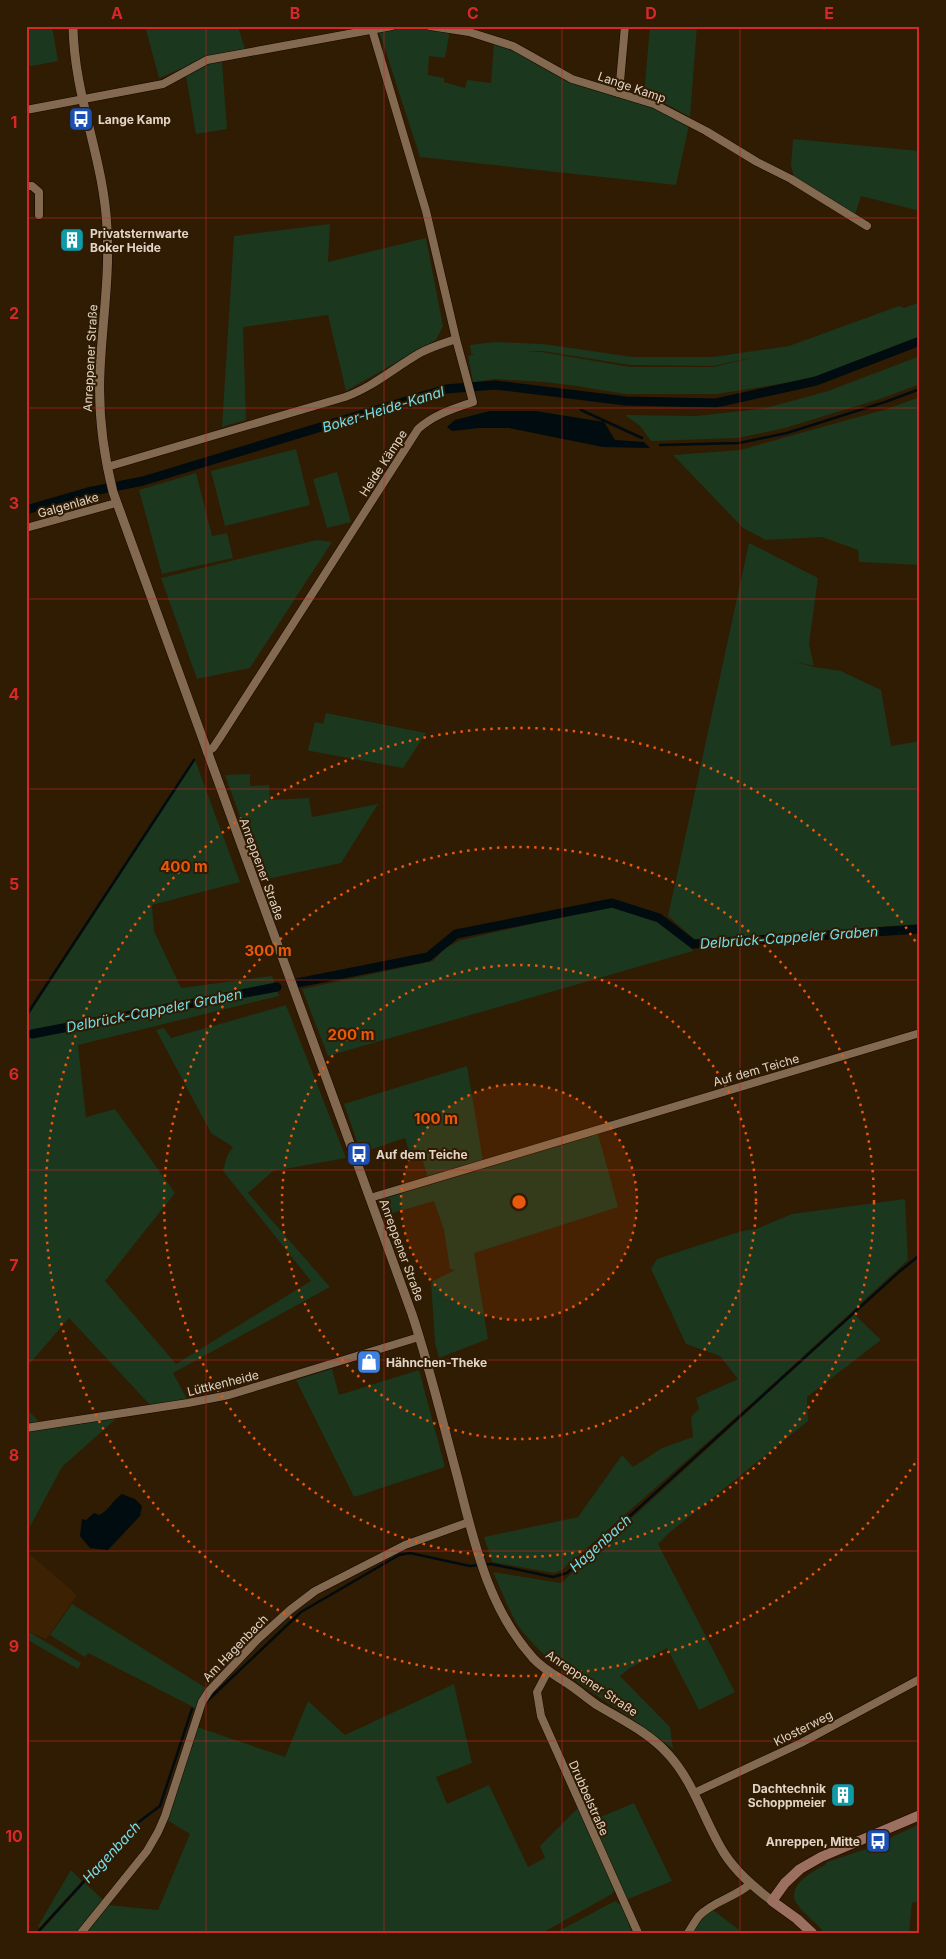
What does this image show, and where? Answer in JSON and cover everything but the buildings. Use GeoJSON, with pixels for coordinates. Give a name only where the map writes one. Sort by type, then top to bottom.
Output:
{"type":"FeatureCollection","features":[{"type":"Feature","properties":{"kind":"main road"},"geometry":{"type":"LineString","coordinates":[[772,1901],[785,1883],[800,1869],[821,1857],[920,1815]]}},
{"type":"Feature","properties":{"kind":"main road","name":"Anreppener Straße"},"geometry":{"type":"LineString","coordinates":[[772,1901],[797,1919],[812,1933]]}},
{"type":"Feature","properties":{"kind":"street","name":"Anreppener Straße"},"geometry":{"type":"LineString","coordinates":[[73,26],[73,51],[82,99],[99,169],[107,227],[107,260],[99,397],[100,420],[113,492],[419,1337],[485,1577],[500,1611],[514,1634],[532,1657],[548,1671],[653,1740],[678,1766],[725,1854],[750,1884],[772,1901]]}},
{"type":"Feature","properties":{"kind":"street"},"geometry":{"type":"LineString","coordinates":[[26,110],[163,84],[207,60],[372,28],[392,26]]}},
{"type":"Feature","properties":{"kind":"street","name":"Lange Kamp"},"geometry":{"type":"LineString","coordinates":[[430,26],[468,32],[513,46],[572,79],[654,104],[791,179],[867,226]]}},
{"type":"Feature","properties":{"kind":"street"},"geometry":{"type":"LineString","coordinates":[[619,93],[625,26]]}},
{"type":"Feature","properties":{"kind":"street"},"geometry":{"type":"LineString","coordinates":[[107,467],[345,398],[379,381],[420,353],[456,339],[426,211],[372,28]]}},
{"type":"Feature","properties":{"kind":"street"},"geometry":{"type":"LineString","coordinates":[[26,186],[32,186],[39,192],[39,215]]}},
{"type":"Feature","properties":{"kind":"street","name":"Heide Kämpe"},"geometry":{"type":"LineString","coordinates":[[206,752],[213,748],[221,736],[418,429],[445,411],[473,402],[456,339]]}},
{"type":"Feature","properties":{"kind":"street","name":"Galgenlake"},"geometry":{"type":"LineString","coordinates":[[26,528],[116,503]]}},
{"type":"Feature","properties":{"kind":"street","name":"Auf dem Teiche"},"geometry":{"type":"LineString","coordinates":[[370,1198],[920,1033]]}},
{"type":"Feature","properties":{"kind":"street","name":"Lüttkenheide"},"geometry":{"type":"LineString","coordinates":[[26,1428],[229,1395],[419,1337]]}},
{"type":"Feature","properties":{"kind":"street","name":"Am Hagenbach"},"geometry":{"type":"LineString","coordinates":[[81,1933],[153,1841],[165,1816],[202,1702],[209,1691],[273,1624],[315,1591],[404,1545],[469,1522]]}},
{"type":"Feature","properties":{"kind":"street","name":"Drubbelstraße"},"geometry":{"type":"LineString","coordinates":[[548,1671],[537,1692],[541,1716],[638,1933]]}},
{"type":"Feature","properties":{"kind":"street","name":"Klosterweg"},"geometry":{"type":"LineString","coordinates":[[694,1793],[801,1742],[920,1679]]}},
{"type":"Feature","properties":{"kind":"street"},"geometry":{"type":"LineString","coordinates":[[688,1933],[699,1916],[744,1890],[750,1884]]}},
{"type":"Feature","properties":{"kind":"shaded area"},"geometry":{"type":"Polygon","coordinates":[[[490,411],[535,411],[604,422],[615,440],[644,442],[650,448],[603,447],[509,428],[479,428],[452,431],[447,427],[455,420],[490,411]]]}},
{"type":"Feature","properties":{"kind":"shaded area"},"geometry":{"type":"Polygon","coordinates":[[[122,1494],[135,1499],[142,1506],[140,1516],[108,1550],[90,1548],[80,1536],[82,1519],[86,1520],[94,1513],[99,1515],[103,1513],[122,1494]]]}},
{"type":"Feature","properties":{"kind":"shaded area"},"geometry":{"type":"Polygon","coordinates":[[[26,1551],[77,1595],[46,1639],[26,1630],[26,1551]]]}},
{"type":"Feature","properties":{"kind":"green space"},"geometry":{"type":"Polygon","coordinates":[[[26,26],[52,26],[58,61],[26,67],[26,26]]]}},
{"type":"Feature","properties":{"kind":"green space"},"geometry":{"type":"Polygon","coordinates":[[[145,26],[238,26],[245,49],[206,58],[159,78],[145,26]]]}},
{"type":"Feature","properties":{"kind":"green space"},"geometry":{"type":"Polygon","coordinates":[[[650,26],[697,26],[690,117],[655,98],[644,95],[650,26]]]}},
{"type":"Feature","properties":{"kind":"green space"},"geometry":{"type":"Polygon","coordinates":[[[402,27],[450,30],[445,58],[429,56],[428,75],[444,78],[444,82],[465,88],[467,80],[491,83],[494,43],[512,48],[620,97],[653,108],[689,125],[676,185],[420,157],[379,31],[402,27]]]}},
{"type":"Feature","properties":{"kind":"green space"},"geometry":{"type":"Polygon","coordinates":[[[222,62],[227,129],[196,134],[186,76],[208,64],[222,62]]]}},
{"type":"Feature","properties":{"kind":"green space"},"geometry":{"type":"Polygon","coordinates":[[[793,139],[920,151],[920,211],[861,196],[855,215],[794,177],[791,165],[793,139]]]}},
{"type":"Feature","properties":{"kind":"green space"},"geometry":{"type":"Polygon","coordinates":[[[330,224],[328,262],[426,238],[443,326],[436,340],[346,391],[328,315],[243,327],[246,420],[222,427],[234,236],[330,224]]]}},
{"type":"Feature","properties":{"kind":"green space"},"geometry":{"type":"Polygon","coordinates":[[[920,302],[920,338],[816,378],[717,394],[625,394],[544,382],[495,379],[473,382],[468,356],[475,354],[471,354],[470,345],[495,342],[543,344],[633,357],[713,357],[789,346],[899,306],[904,308],[920,302]],[[542,351],[523,352],[542,352],[630,367],[713,367],[760,356],[713,366],[630,365],[542,351]]]}},
{"type":"Feature","properties":{"kind":"green space"},"geometry":{"type":"Polygon","coordinates":[[[920,356],[920,384],[883,398],[785,428],[738,438],[651,441],[640,426],[625,415],[697,416],[766,408],[828,391],[920,356]]]}},
{"type":"Feature","properties":{"kind":"green space"},"geometry":{"type":"Polygon","coordinates":[[[920,397],[920,565],[859,562],[858,550],[822,537],[766,540],[743,528],[673,455],[740,450],[887,409],[920,397]]]}},
{"type":"Feature","properties":{"kind":"green space"},"geometry":{"type":"Polygon","coordinates":[[[296,449],[310,505],[225,526],[211,471],[296,449]]]}},
{"type":"Feature","properties":{"kind":"green space"},"geometry":{"type":"Polygon","coordinates":[[[337,472],[351,522],[327,528],[313,479],[337,472]]]}},
{"type":"Feature","properties":{"kind":"green space"},"geometry":{"type":"Polygon","coordinates":[[[196,473],[212,536],[227,533],[233,558],[162,574],[139,490],[196,473]]]}},
{"type":"Feature","properties":{"kind":"green space"},"geometry":{"type":"Polygon","coordinates":[[[317,540],[332,542],[250,668],[197,679],[161,578],[317,540]]]}},
{"type":"Feature","properties":{"kind":"green space"},"geometry":{"type":"Polygon","coordinates":[[[749,543],[818,578],[809,644],[814,666],[793,661],[814,667],[841,671],[881,690],[891,746],[920,741],[920,924],[695,940],[668,916],[749,543]]]}},
{"type":"Feature","properties":{"kind":"green space"},"geometry":{"type":"Polygon","coordinates":[[[326,713],[426,733],[403,768],[310,751],[308,750],[315,722],[323,724],[326,713]]]}},
{"type":"Feature","properties":{"kind":"green space"},"geometry":{"type":"Polygon","coordinates":[[[195,760],[240,882],[152,905],[154,931],[181,988],[272,976],[279,996],[78,1045],[86,1117],[115,1109],[175,1193],[105,1281],[176,1364],[311,1281],[223,1171],[227,1156],[233,1147],[211,1133],[156,1030],[164,1028],[171,1038],[286,1005],[346,1158],[273,1171],[248,1193],[330,1287],[173,1373],[188,1401],[152,1407],[69,1318],[26,1368],[26,1019],[195,760]]]}},
{"type":"Feature","properties":{"kind":"green space"},"geometry":{"type":"Polygon","coordinates":[[[250,774],[250,786],[269,785],[270,800],[309,798],[312,817],[378,804],[341,863],[263,880],[225,775],[250,774]]]}},
{"type":"Feature","properties":{"kind":"green space"},"geometry":{"type":"Polygon","coordinates":[[[610,906],[634,912],[656,921],[676,934],[693,951],[328,1056],[302,989],[433,961],[445,948],[461,940],[610,906]]]}},
{"type":"Feature","properties":{"kind":"green space"},"geometry":{"type":"Polygon","coordinates":[[[467,1066],[483,1161],[428,1178],[419,1149],[409,1152],[405,1138],[361,1153],[344,1104],[467,1066]]]}},
{"type":"Feature","properties":{"kind":"green space"},"geometry":{"type":"Polygon","coordinates":[[[598,1134],[618,1207],[474,1253],[488,1339],[439,1358],[435,1343],[431,1282],[455,1270],[450,1269],[444,1230],[434,1201],[386,1215],[380,1200],[598,1134]]]}},
{"type":"Feature","properties":{"kind":"green space"},"geometry":{"type":"Polygon","coordinates":[[[905,1199],[908,1260],[752,1403],[562,1570],[554,1573],[492,1562],[484,1537],[578,1517],[622,1455],[633,1467],[662,1448],[693,1437],[691,1417],[699,1409],[696,1398],[738,1379],[720,1356],[686,1344],[651,1269],[657,1259],[742,1231],[756,1229],[792,1214],[905,1199]]]}},
{"type":"Feature","properties":{"kind":"green space"},"geometry":{"type":"Polygon","coordinates":[[[854,1314],[881,1340],[807,1397],[808,1421],[669,1533],[658,1544],[735,1692],[699,1710],[667,1648],[630,1668],[620,1676],[670,1727],[673,1749],[575,1680],[538,1649],[518,1625],[493,1572],[561,1583],[854,1314]]]}},
{"type":"Feature","properties":{"kind":"green space"},"geometry":{"type":"Polygon","coordinates":[[[332,1369],[339,1395],[419,1370],[445,1467],[354,1497],[296,1380],[332,1369]]]}},
{"type":"Feature","properties":{"kind":"green space"},"geometry":{"type":"Polygon","coordinates":[[[26,1408],[45,1428],[119,1416],[62,1467],[26,1534],[26,1408]]]}},
{"type":"Feature","properties":{"kind":"green space"},"geometry":{"type":"Polygon","coordinates":[[[72,1604],[206,1688],[197,1709],[88,1653],[85,1657],[50,1635],[72,1604]]]}},
{"type":"Feature","properties":{"kind":"green space"},"geometry":{"type":"Polygon","coordinates":[[[26,1630],[81,1663],[78,1669],[26,1639],[26,1630]]]}},
{"type":"Feature","properties":{"kind":"green space"},"geometry":{"type":"Polygon","coordinates":[[[454,1684],[472,1763],[436,1777],[447,1804],[489,1785],[528,1867],[545,1858],[540,1846],[578,1808],[612,1884],[614,1890],[612,1894],[542,1933],[86,1933],[108,1905],[158,1910],[190,1834],[167,1820],[197,1727],[285,1757],[308,1701],[345,1735],[454,1684]]]}},
{"type":"Feature","properties":{"kind":"green space"},"geometry":{"type":"Polygon","coordinates":[[[634,1803],[672,1881],[626,1900],[591,1821],[634,1803]]]}},
{"type":"Feature","properties":{"kind":"green space"},"geometry":{"type":"Polygon","coordinates":[[[920,1824],[920,1901],[912,1903],[909,1933],[824,1933],[797,1904],[794,1897],[797,1885],[827,1862],[866,1849],[920,1824]]]}},
{"type":"Feature","properties":{"kind":"green space"},"geometry":{"type":"Polygon","coordinates":[[[71,1870],[82,1881],[39,1928],[38,1926],[71,1870]]]}},
{"type":"Feature","properties":{"kind":"green space"},"geometry":{"type":"Polygon","coordinates":[[[85,1883],[103,1900],[77,1933],[39,1933],[85,1883]]]}},
{"type":"Feature","properties":{"kind":"green space"},"geometry":{"type":"Polygon","coordinates":[[[615,1901],[622,1906],[632,1933],[555,1933],[615,1901]]]}},
{"type":"Feature","properties":{"kind":"green space"},"geometry":{"type":"Polygon","coordinates":[[[713,1910],[743,1933],[692,1933],[699,1921],[713,1910]]]}},
{"type":"Feature","properties":{"kind":"waterway","name":"Boker-Heide-Kanal"},"geometry":{"type":"LineString","coordinates":[[26,510],[88,492],[143,481],[446,389],[495,385],[626,401],[716,403],[816,381],[920,341]]}},
{"type":"Feature","properties":{"kind":"waterway"},"geometry":{"type":"LineString","coordinates":[[660,445],[739,443],[787,433],[920,389]]}},
{"type":"Feature","properties":{"kind":"waterway"},"geometry":{"type":"LineString","coordinates":[[581,410],[642,438]]}},
{"type":"Feature","properties":{"kind":"waterway"},"geometry":{"type":"LineString","coordinates":[[26,1016],[194,760]]}},
{"type":"Feature","properties":{"kind":"waterway","name":"Delbrück-Cappeler Graben"},"geometry":{"type":"LineString","coordinates":[[292,984],[428,957],[456,934],[612,903],[659,918],[693,944],[920,929]]}},
{"type":"Feature","properties":{"kind":"waterway","name":"Delbrück-Cappeler Graben"},"geometry":{"type":"LineString","coordinates":[[32,1034],[277,987]]}},
{"type":"Feature","properties":{"kind":"waterway","name":"Hagenbach"},"geometry":{"type":"LineString","coordinates":[[207,1701],[301,1612],[399,1555],[410,1553],[470,1566],[491,1564],[553,1577],[567,1573],[920,1255]]}},
{"type":"Feature","properties":{"kind":"waterway","name":"Hagenbach"},"geometry":{"type":"LineString","coordinates":[[37,1933],[136,1824],[160,1806],[192,1709]]}},
{"type":"Feature","properties":{"kind":"place","name":"Lange Kamp"},"geometry":{"type":"Point","coordinates":[81,119]}},
{"type":"Feature","properties":{"kind":"place","name":"Privatsternwarte Boker Heide"},"geometry":{"type":"Point","coordinates":[72,240]}},
{"type":"Feature","properties":{"kind":"place","name":"Auf dem Teiche"},"geometry":{"type":"Point","coordinates":[359,1154]}},
{"type":"Feature","properties":{"kind":"place","name":"Hähnchen-Theke"},"geometry":{"type":"Point","coordinates":[369,1362]}},
{"type":"Feature","properties":{"kind":"place","name":"Dachtechnik Schoppmeier"},"geometry":{"type":"Point","coordinates":[843,1795]}},
{"type":"Feature","properties":{"kind":"place","name":"Anreppen, Mitte"},"geometry":{"type":"Point","coordinates":[878,1841]}}]}
